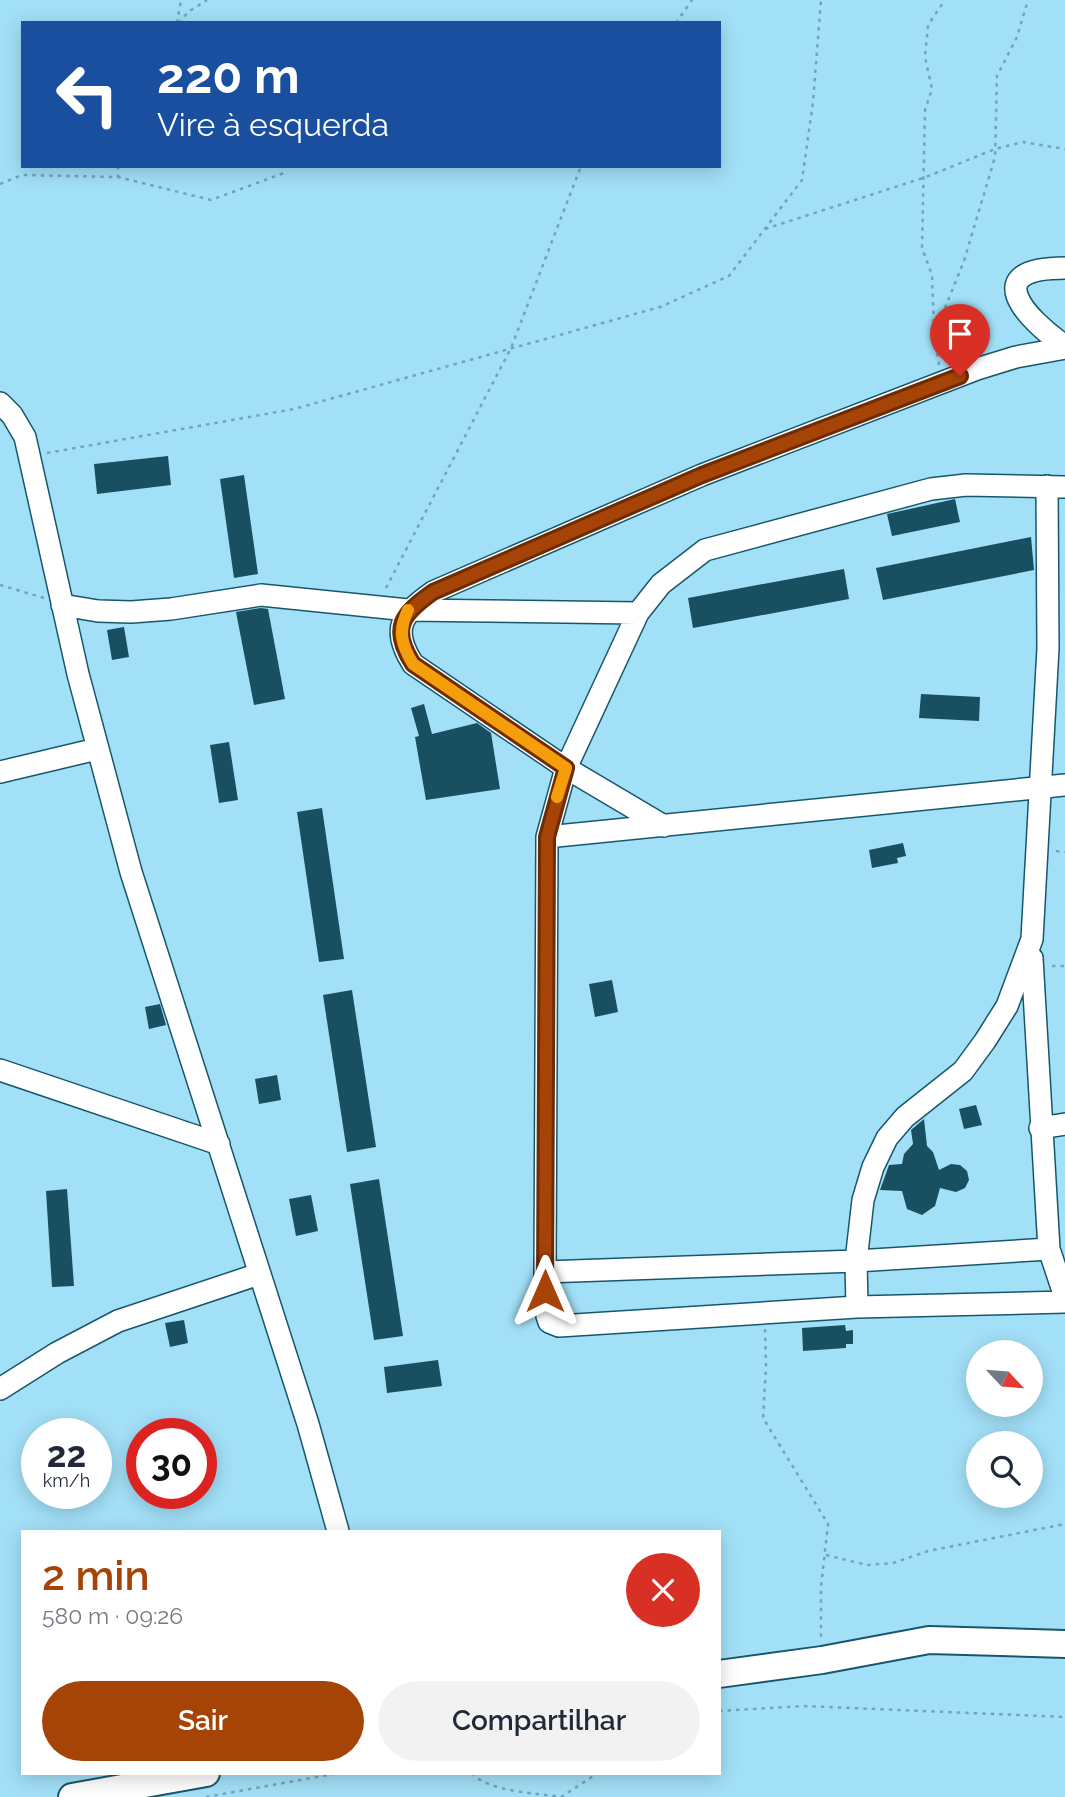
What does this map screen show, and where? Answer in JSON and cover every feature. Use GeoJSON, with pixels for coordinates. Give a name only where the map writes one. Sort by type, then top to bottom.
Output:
{"type":"FeatureCollection","features":[{"type":"Feature","properties":{"kind":"main road"},"geometry":{"type":"LineString","coordinates":[[724,1671],[822,1660],[929,1640],[1065,1644]]}},
{"type":"Feature","properties":{"kind":"main road"},"geometry":{"type":"LineString","coordinates":[[72,1797],[195,1775]]}},
{"type":"Feature","properties":{"kind":"street"},"geometry":{"type":"LineString","coordinates":[[1065,268],[1037,271],[1024,276],[1017,284],[1015,294],[1037,326],[1065,347]]}},
{"type":"Feature","properties":{"kind":"street"},"geometry":{"type":"LineString","coordinates":[[664,826],[566,768],[413,664],[401,638],[402,623],[408,610],[433,592],[702,475],[942,383],[1016,357],[1065,347]]}},
{"type":"Feature","properties":{"kind":"street"},"geometry":{"type":"LineString","coordinates":[[0,403],[12,415],[24,437],[30,456],[97,749],[146,924],[308,1424],[338,1530]]}},
{"type":"Feature","properties":{"kind":"street"},"geometry":{"type":"LineString","coordinates":[[966,485],[1056,487],[1032,939],[1040,1128],[1049,1249],[1065,1299],[857,1307],[559,1326],[549,1322],[545,1272],[547,837],[566,768],[638,614],[661,584],[683,564],[705,551],[931,489],[966,485]]}},
{"type":"Feature","properties":{"kind":"street"},"geometry":{"type":"LineString","coordinates":[[62,605],[97,611],[131,612],[172,609],[261,595],[408,610],[638,614]]}},
{"type":"Feature","properties":{"kind":"street"},"geometry":{"type":"LineString","coordinates":[[0,772],[97,749]]}},
{"type":"Feature","properties":{"kind":"street"},"geometry":{"type":"LineString","coordinates":[[547,837],[1065,785]]}},
{"type":"Feature","properties":{"kind":"street"},"geometry":{"type":"LineString","coordinates":[[857,1307],[856,1262],[863,1200],[873,1167],[887,1138],[923,1101],[963,1071],[985,1041],[1007,1006],[1032,939]]}},
{"type":"Feature","properties":{"kind":"street"},"geometry":{"type":"LineString","coordinates":[[0,1070],[219,1144]]}},
{"type":"Feature","properties":{"kind":"street"},"geometry":{"type":"LineString","coordinates":[[1040,1128],[1065,1124]]}},
{"type":"Feature","properties":{"kind":"street"},"geometry":{"type":"LineString","coordinates":[[545,1272],[856,1262],[1049,1249]]}},
{"type":"Feature","properties":{"kind":"street"},"geometry":{"type":"LineString","coordinates":[[0,1389],[57,1353],[118,1321],[259,1274]]}},
{"type":"Feature","properties":{"kind":"path"},"geometry":{"type":"LineString","coordinates":[[178,21],[181,0]]}},
{"type":"Feature","properties":{"kind":"path"},"geometry":{"type":"LineString","coordinates":[[181,21],[207,0]]}},
{"type":"Feature","properties":{"kind":"path"},"geometry":{"type":"LineString","coordinates":[[677,21],[692,0]]}},
{"type":"Feature","properties":{"kind":"path"},"geometry":{"type":"LineString","coordinates":[[30,456],[293,409],[660,307],[729,275],[802,180],[813,102],[821,0]]}},
{"type":"Feature","properties":{"kind":"path"},"geometry":{"type":"LineString","coordinates":[[942,383],[934,335],[932,275],[922,248],[925,110],[932,89],[925,57],[928,25],[945,0]]}},
{"type":"Feature","properties":{"kind":"path"},"geometry":{"type":"LineString","coordinates":[[934,335],[964,261],[995,149],[998,76],[1017,37],[1028,0]]}},
{"type":"Feature","properties":{"kind":"path"},"geometry":{"type":"LineString","coordinates":[[762,229],[923,177],[995,149],[1023,142],[1065,149]]}},
{"type":"Feature","properties":{"kind":"path"},"geometry":{"type":"LineString","coordinates":[[118,168],[118,177]]}},
{"type":"Feature","properties":{"kind":"path"},"geometry":{"type":"LineString","coordinates":[[376,607],[511,348],[580,168]]}},
{"type":"Feature","properties":{"kind":"path"},"geometry":{"type":"LineString","coordinates":[[0,184],[22,175],[118,177],[211,200],[284,173]]}},
{"type":"Feature","properties":{"kind":"path"},"geometry":{"type":"LineString","coordinates":[[0,585],[62,605]]}},
{"type":"Feature","properties":{"kind":"path"},"geometry":{"type":"LineString","coordinates":[[764,1313],[766,1367],[763,1418],[828,1524],[821,1587],[822,1660]]}},
{"type":"Feature","properties":{"kind":"path"},"geometry":{"type":"LineString","coordinates":[[826,1555],[867,1565],[892,1563],[928,1551],[1065,1524]]}},
{"type":"Feature","properties":{"kind":"path"},"geometry":{"type":"LineString","coordinates":[[721,1711],[804,1706],[1065,1717]]}},
{"type":"Feature","properties":{"kind":"path"},"geometry":{"type":"LineString","coordinates":[[206,1797],[328,1775]]}},
{"type":"Feature","properties":{"kind":"path"},"geometry":{"type":"LineString","coordinates":[[474,1775],[505,1790],[561,1797],[595,1775]]}},
{"type":"Feature","properties":{"kind":"building"},"geometry":{"type":"Polygon","coordinates":[[[168,456],[171,485],[97,494],[94,464],[168,456]]]}},
{"type":"Feature","properties":{"kind":"building"},"geometry":{"type":"Polygon","coordinates":[[[244,475],[258,574],[234,578],[220,479],[244,475]]]}},
{"type":"Feature","properties":{"kind":"building"},"geometry":{"type":"Polygon","coordinates":[[[955,499],[960,522],[892,536],[887,514],[955,499]]]}},
{"type":"Feature","properties":{"kind":"building"},"geometry":{"type":"Polygon","coordinates":[[[1031,537],[1034,570],[883,600],[876,568],[1031,537]]]}},
{"type":"Feature","properties":{"kind":"building"},"geometry":{"type":"Polygon","coordinates":[[[844,569],[849,599],[693,628],[688,598],[844,569]]]}},
{"type":"Feature","properties":{"kind":"building"},"geometry":{"type":"Polygon","coordinates":[[[268,609],[285,699],[254,705],[236,612],[268,609]]]}},
{"type":"Feature","properties":{"kind":"building"},"geometry":{"type":"Polygon","coordinates":[[[124,627],[129,657],[112,660],[107,630],[124,627]]]}},
{"type":"Feature","properties":{"kind":"building"},"geometry":{"type":"Polygon","coordinates":[[[921,694],[980,697],[979,721],[919,718],[921,694]]]}},
{"type":"Feature","properties":{"kind":"building"},"geometry":{"type":"Polygon","coordinates":[[[424,704],[432,734],[477,723],[491,733],[500,789],[426,800],[415,737],[419,736],[411,708],[424,704]]]}},
{"type":"Feature","properties":{"kind":"building"},"geometry":{"type":"Polygon","coordinates":[[[229,742],[238,800],[219,803],[210,745],[229,742]]]}},
{"type":"Feature","properties":{"kind":"building"},"geometry":{"type":"Polygon","coordinates":[[[322,808],[344,959],[319,962],[297,812],[322,808]]]}},
{"type":"Feature","properties":{"kind":"building"},"geometry":{"type":"Polygon","coordinates":[[[903,843],[906,856],[897,858],[898,863],[872,868],[869,850],[903,843]]]}},
{"type":"Feature","properties":{"kind":"building"},"geometry":{"type":"Polygon","coordinates":[[[612,980],[618,1012],[595,1017],[589,984],[612,980]]]}},
{"type":"Feature","properties":{"kind":"building"},"geometry":{"type":"Polygon","coordinates":[[[352,990],[376,1147],[347,1152],[323,995],[352,990]]]}},
{"type":"Feature","properties":{"kind":"building"},"geometry":{"type":"Polygon","coordinates":[[[160,1004],[166,1025],[149,1029],[145,1007],[160,1004]]]}},
{"type":"Feature","properties":{"kind":"building"},"geometry":{"type":"Polygon","coordinates":[[[277,1075],[281,1100],[259,1104],[255,1079],[277,1075]]]}},
{"type":"Feature","properties":{"kind":"building"},"geometry":{"type":"Polygon","coordinates":[[[976,1105],[982,1125],[964,1129],[959,1109],[976,1105]]]}},
{"type":"Feature","properties":{"kind":"building"},"geometry":{"type":"Polygon","coordinates":[[[924,1119],[927,1146],[933,1152],[939,1170],[951,1164],[960,1165],[967,1171],[969,1180],[965,1188],[956,1192],[940,1188],[935,1206],[922,1215],[907,1209],[902,1191],[880,1190],[889,1165],[902,1164],[904,1154],[913,1144],[911,1130],[924,1119]]]}},
{"type":"Feature","properties":{"kind":"building"},"geometry":{"type":"Polygon","coordinates":[[[379,1179],[403,1336],[374,1340],[350,1184],[379,1179]]]}},
{"type":"Feature","properties":{"kind":"building"},"geometry":{"type":"Polygon","coordinates":[[[67,1189],[74,1286],[52,1287],[46,1191],[67,1189]]]}},
{"type":"Feature","properties":{"kind":"building"},"geometry":{"type":"Polygon","coordinates":[[[311,1195],[318,1231],[296,1236],[289,1199],[311,1195]]]}},
{"type":"Feature","properties":{"kind":"building"},"geometry":{"type":"Polygon","coordinates":[[[184,1320],[188,1343],[170,1347],[165,1323],[184,1320]]]}},
{"type":"Feature","properties":{"kind":"building"},"geometry":{"type":"Polygon","coordinates":[[[845,1325],[846,1331],[853,1330],[853,1344],[846,1344],[846,1348],[803,1351],[802,1328],[845,1325]]]}},
{"type":"Feature","properties":{"kind":"building"},"geometry":{"type":"Polygon","coordinates":[[[438,1360],[442,1386],[387,1393],[384,1367],[438,1360]]]}},
{"type":"Feature","properties":{"kind":"slow traffic"},"geometry":{"type":"LineString","coordinates":[[408,610],[402,623],[401,638],[413,664],[566,768],[557,797]]}},
{"type":"Feature","properties":{"kind":"route"},"geometry":{"type":"LineString","coordinates":[[545,1291],[547,837],[566,768],[413,664],[401,638],[402,623],[408,610],[433,592],[702,475],[960,376]]}}]}
